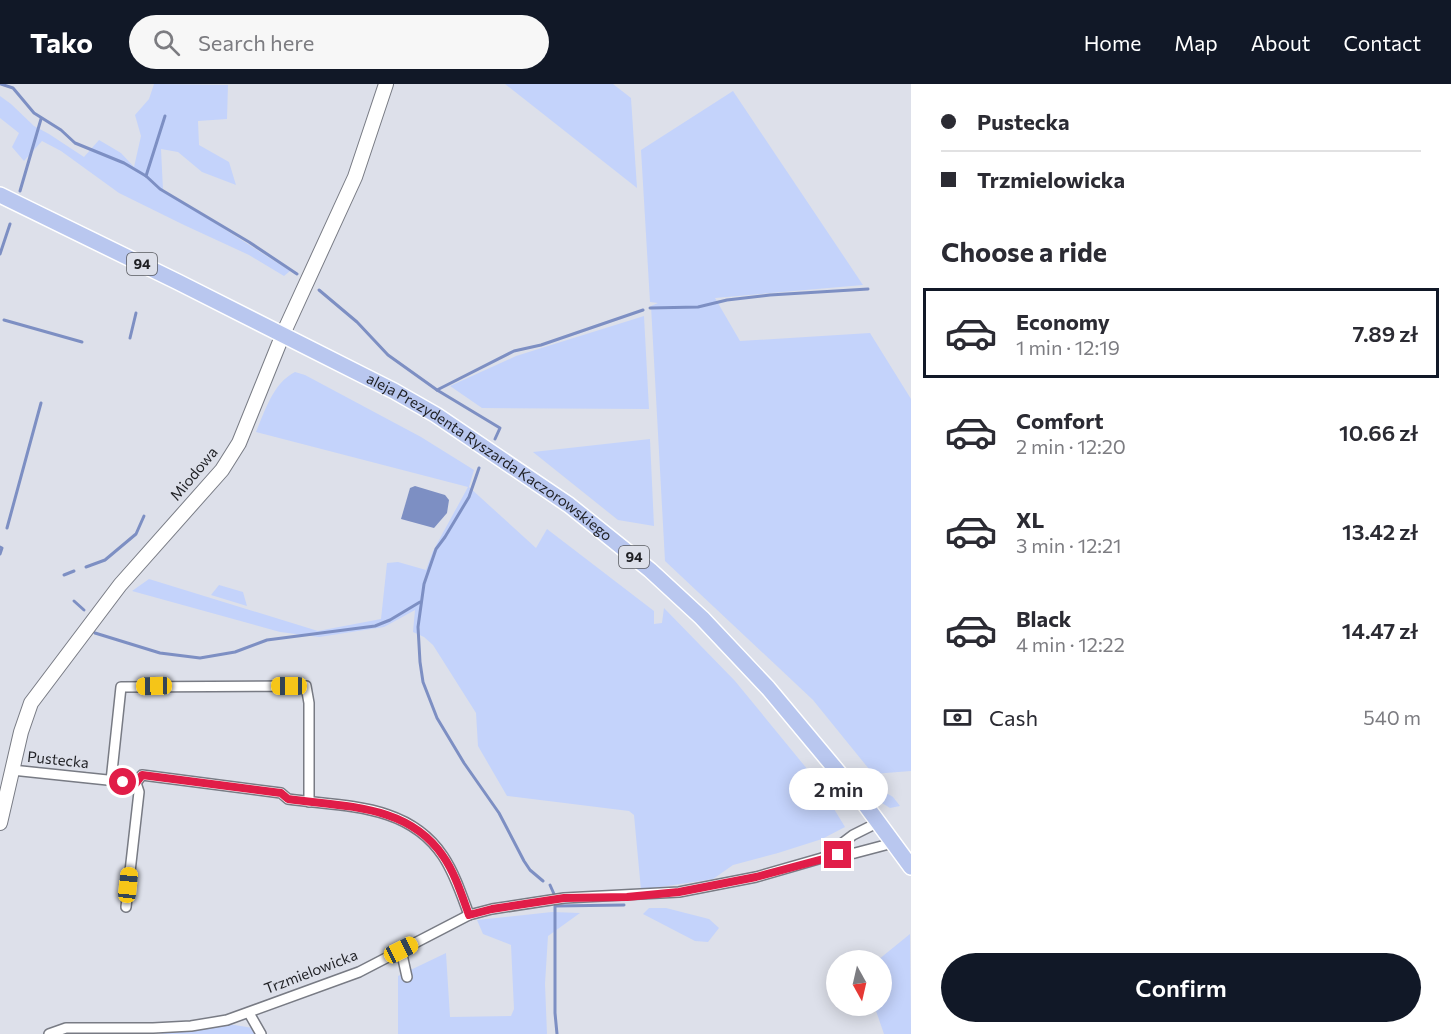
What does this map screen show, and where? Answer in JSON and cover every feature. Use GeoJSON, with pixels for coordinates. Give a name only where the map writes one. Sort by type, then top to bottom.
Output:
{"type":"FeatureCollection","features":[{"type":"Feature","properties":{"kind":"main road","name":"aleja Prezydenta Ryszarda Kaczorowskiego"},"geometry":{"type":"LineString","coordinates":[[0,195],[364,375],[436,415],[569,505],[650,570],[702,618],[768,688],[879,822],[911,867]]}},
{"type":"Feature","properties":{"kind":"street","name":"Miodowa"},"geometry":{"type":"LineString","coordinates":[[0,823],[31,703],[120,585],[222,470],[243,435],[283,334],[355,177],[386,84]]}},
{"type":"Feature","properties":{"kind":"street"},"geometry":{"type":"LineString","coordinates":[[111,781],[121,687],[306,686],[309,703],[309,802]]}},
{"type":"Feature","properties":{"kind":"street","name":"Pustecka"},"geometry":{"type":"LineString","coordinates":[[12,770],[136,783],[142,775],[281,793],[288,799],[377,811],[402,819],[432,842],[444,857],[469,915]]}},
{"type":"Feature","properties":{"kind":"street"},"geometry":{"type":"LineString","coordinates":[[126,908],[138,794],[136,783]]}},
{"type":"Feature","properties":{"kind":"street","name":"Trzmielowicka"},"geometry":{"type":"LineString","coordinates":[[822,858],[853,836],[879,822]]}},
{"type":"Feature","properties":{"kind":"street","name":"Trzmielowicka"},"geometry":{"type":"LineString","coordinates":[[49,1034],[66,1028],[153,1028],[192,1026],[227,1020],[359,972],[469,915],[492,909],[564,898],[627,897],[679,892],[756,877],[822,858],[855,853],[893,843]]}},
{"type":"Feature","properties":{"kind":"street"},"geometry":{"type":"LineString","coordinates":[[401,950],[407,977]]}},
{"type":"Feature","properties":{"kind":"street"},"geometry":{"type":"LineString","coordinates":[[249,1012],[261,1034]]}},
{"type":"Feature","properties":{"kind":"shaded area"},"geometry":{"type":"Polygon","coordinates":[[[154,84],[228,85],[227,119],[198,121],[199,145],[229,162],[236,185],[202,172],[178,152],[161,149],[163,190],[290,271],[284,276],[249,255],[119,193],[61,151],[42,141],[24,161],[12,147],[19,133],[0,118],[0,96],[34,126],[84,157],[99,140],[121,153],[134,167],[141,136],[135,115],[149,99],[154,84]]]}},
{"type":"Feature","properties":{"kind":"shaded area"},"geometry":{"type":"Polygon","coordinates":[[[505,84],[613,84],[631,98],[637,188],[505,84]]]}},
{"type":"Feature","properties":{"kind":"shaded area"},"geometry":{"type":"Polygon","coordinates":[[[733,91],[863,285],[715,298],[740,341],[870,333],[911,399],[911,771],[873,774],[813,700],[665,561],[651,306],[658,303],[650,302],[641,150],[733,91]]]}},
{"type":"Feature","properties":{"kind":"shaded area"},"geometry":{"type":"Polygon","coordinates":[[[644,316],[649,409],[482,408],[450,386],[516,356],[644,316]]]}},
{"type":"Feature","properties":{"kind":"shaded area"},"geometry":{"type":"Polygon","coordinates":[[[295,372],[305,375],[421,437],[474,470],[469,487],[536,548],[547,529],[654,611],[654,624],[662,623],[664,608],[735,681],[817,781],[845,827],[822,839],[733,865],[713,879],[641,890],[634,815],[629,811],[507,796],[478,746],[476,713],[433,645],[424,637],[413,632],[415,610],[384,627],[319,637],[280,632],[132,591],[149,579],[318,631],[381,619],[387,563],[398,562],[426,570],[433,551],[468,487],[256,432],[275,390],[295,372]]]}},
{"type":"Feature","properties":{"kind":"shaded area"},"geometry":{"type":"Polygon","coordinates":[[[650,439],[654,526],[618,520],[533,452],[650,439]]]}},
{"type":"Feature","properties":{"kind":"shaded area"},"geometry":{"type":"Polygon","coordinates":[[[415,486],[445,495],[449,500],[447,513],[434,528],[401,519],[410,488],[415,486]]]}},
{"type":"Feature","properties":{"kind":"shaded area"},"geometry":{"type":"Polygon","coordinates":[[[219,585],[243,592],[247,606],[211,595],[219,585]]]}},
{"type":"Feature","properties":{"kind":"shaded area"},"geometry":{"type":"Polygon","coordinates":[[[888,794],[900,806],[890,808],[877,800],[888,794]]]}},
{"type":"Feature","properties":{"kind":"shaded area"},"geometry":{"type":"Polygon","coordinates":[[[649,908],[666,908],[709,919],[719,928],[708,942],[695,941],[643,914],[649,908]]]}},
{"type":"Feature","properties":{"kind":"shaded area"},"geometry":{"type":"Polygon","coordinates":[[[552,912],[580,913],[548,936],[545,984],[547,1034],[398,1034],[398,976],[446,953],[450,1017],[511,1016],[514,1009],[511,945],[483,934],[477,920],[552,912]]]}},
{"type":"Feature","properties":{"kind":"shaded area"},"geometry":{"type":"Polygon","coordinates":[[[910,934],[911,1034],[884,1034],[878,1016],[892,1016],[890,950],[910,934]]]}},
{"type":"Feature","properties":{"kind":"shaded area"},"geometry":{"type":"Polygon","coordinates":[[[228,1024],[253,1028],[258,1034],[158,1034],[228,1024]]]}},
{"type":"Feature","properties":{"kind":"waterway"},"geometry":{"type":"LineString","coordinates":[[1,84],[13,88],[34,113],[61,130],[75,143],[124,163],[146,176],[160,189],[249,242],[297,274]]}},
{"type":"Feature","properties":{"kind":"waterway"},"geometry":{"type":"LineString","coordinates":[[146,176],[165,116]]}},
{"type":"Feature","properties":{"kind":"waterway"},"geometry":{"type":"LineString","coordinates":[[20,191],[41,119]]}},
{"type":"Feature","properties":{"kind":"waterway"},"geometry":{"type":"LineString","coordinates":[[0,254],[10,224]]}},
{"type":"Feature","properties":{"kind":"waterway"},"geometry":{"type":"LineString","coordinates":[[650,308],[698,307],[727,300],[770,295],[868,289]]}},
{"type":"Feature","properties":{"kind":"waterway"},"geometry":{"type":"LineString","coordinates":[[319,290],[357,322],[388,355],[437,390],[500,428],[495,439]]}},
{"type":"Feature","properties":{"kind":"waterway"},"geometry":{"type":"LineString","coordinates":[[437,390],[514,351],[541,345],[643,310]]}},
{"type":"Feature","properties":{"kind":"waterway"},"geometry":{"type":"LineString","coordinates":[[130,338],[136,313]]}},
{"type":"Feature","properties":{"kind":"waterway"},"geometry":{"type":"LineString","coordinates":[[4,320],[82,342]]}},
{"type":"Feature","properties":{"kind":"waterway"},"geometry":{"type":"LineString","coordinates":[[7,528],[41,403]]}},
{"type":"Feature","properties":{"kind":"waterway"},"geometry":{"type":"LineString","coordinates":[[479,468],[469,497],[436,549],[424,584],[418,627],[423,682],[437,718],[464,763],[499,813],[530,870],[543,881]]}},
{"type":"Feature","properties":{"kind":"waterway"},"geometry":{"type":"LineString","coordinates":[[86,567],[105,560],[136,534],[144,516]]}},
{"type":"Feature","properties":{"kind":"waterway"},"geometry":{"type":"LineString","coordinates":[[0,547],[2,548],[0,554]]}},
{"type":"Feature","properties":{"kind":"waterway"},"geometry":{"type":"LineString","coordinates":[[64,575],[74,571]]}},
{"type":"Feature","properties":{"kind":"waterway"},"geometry":{"type":"LineString","coordinates":[[74,601],[84,610]]}},
{"type":"Feature","properties":{"kind":"waterway"},"geometry":{"type":"LineString","coordinates":[[95,633],[160,653],[200,658],[235,652],[267,640],[375,626],[420,602]]}},
{"type":"Feature","properties":{"kind":"waterway"},"geometry":{"type":"LineString","coordinates":[[550,885],[554,894]]}},
{"type":"Feature","properties":{"kind":"waterway"},"geometry":{"type":"LineString","coordinates":[[557,1034],[555,906],[624,905]]}},
{"type":"Feature","properties":{"kind":"route"},"geometry":{"type":"LineString","coordinates":[[123,782],[136,783],[142,775],[281,793],[288,799],[377,811],[402,819],[432,842],[444,857],[469,915],[492,909],[564,898],[627,897],[679,892],[756,877],[838,855]]}}]}
